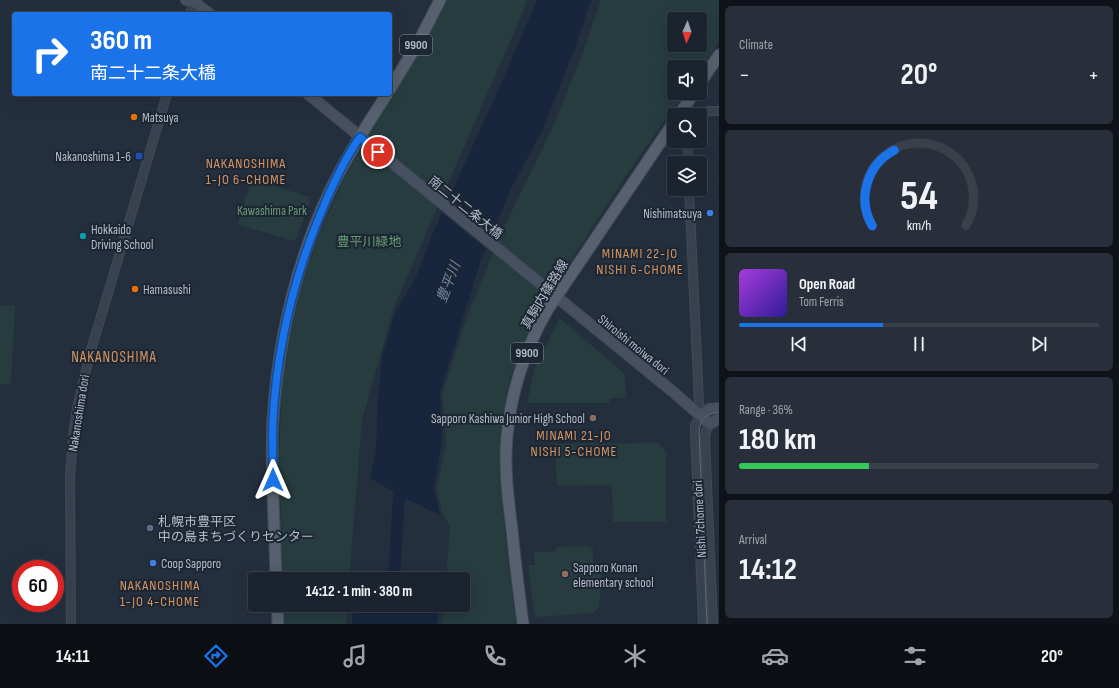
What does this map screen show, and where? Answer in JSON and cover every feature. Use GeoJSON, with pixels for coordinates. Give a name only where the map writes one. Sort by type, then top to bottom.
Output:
{"type":"FeatureCollection","features":[{"type":"Feature","properties":{"kind":"main road","name":"9900"},"geometry":{"type":"LineString","coordinates":[[392,86],[418,42],[440,0]]}},
{"type":"Feature","properties":{"kind":"main road"},"geometry":{"type":"LineString","coordinates":[[191,1],[207,12]]}},
{"type":"Feature","properties":{"kind":"main road"},"geometry":{"type":"LineString","coordinates":[[707,73],[719,55]]}},
{"type":"Feature","properties":{"kind":"main road"},"geometry":{"type":"LineString","coordinates":[[310,96],[363,139]]}},
{"type":"Feature","properties":{"kind":"main road"},"geometry":{"type":"LineString","coordinates":[[276,572],[273,419],[280,357],[287,319],[299,271],[328,194],[353,147],[363,139],[386,96]]}},
{"type":"Feature","properties":{"kind":"main road","name":"真駒内篠路線"},"geometry":{"type":"LineString","coordinates":[[523,624],[506,485],[507,435],[511,408],[521,369],[534,335],[553,295],[667,132]]}},
{"type":"Feature","properties":{"kind":"main road","name":"南二十二条大橋"},"geometry":{"type":"LineString","coordinates":[[363,139],[553,295]]}},
{"type":"Feature","properties":{"kind":"main road","name":"Shiroishi moiwa dori"},"geometry":{"type":"LineString","coordinates":[[553,295],[701,415],[710,424]]}},
{"type":"Feature","properties":{"kind":"main road"},"geometry":{"type":"LineString","coordinates":[[701,415],[710,409],[719,408]]}},
{"type":"Feature","properties":{"kind":"main road"},"geometry":{"type":"LineString","coordinates":[[710,424],[719,419]]}},
{"type":"Feature","properties":{"kind":"main road"},"geometry":{"type":"LineString","coordinates":[[277,612],[278,624]]}},
{"type":"Feature","properties":{"kind":"street"},"geometry":{"type":"LineString","coordinates":[[190,12],[191,1]]}},
{"type":"Feature","properties":{"kind":"street","name":"Nakanoshima dori"},"geometry":{"type":"LineString","coordinates":[[71,624],[70,477],[76,412],[88,362],[166,96]]}},
{"type":"Feature","properties":{"kind":"street"},"geometry":{"type":"LineString","coordinates":[[707,112],[719,111]]}},
{"type":"Feature","properties":{"kind":"street"},"geometry":{"type":"LineString","coordinates":[[689,196],[699,402],[701,415]]}},
{"type":"Feature","properties":{"kind":"street","name":"Nishi 7chome dori"},"geometry":{"type":"LineString","coordinates":[[701,415],[695,425],[695,431],[703,624]]}},
{"type":"Feature","properties":{"kind":"street","name":"Nishi 7chome dori"},"geometry":{"type":"LineString","coordinates":[[710,424],[706,431],[705,438],[714,624]]}},
{"type":"Feature","properties":{"kind":"green space","name":"豊平川緑地"},"geometry":{"type":"Polygon","coordinates":[[[447,0],[527,0],[394,307],[362,420],[350,572],[283,572],[279,455],[283,366],[303,281],[320,232],[343,181],[360,149],[414,61],[447,0]]]}},
{"type":"Feature","properties":{"kind":"green space"},"geometry":{"type":"Polygon","coordinates":[[[601,0],[719,0],[719,42],[707,60],[667,60],[667,100],[679,100],[674,108],[667,108],[667,117],[628,173],[546,299],[528,333],[510,378],[501,423],[499,473],[516,624],[442,624],[443,612],[470,612],[470,572],[447,572],[450,527],[442,512],[437,489],[446,444],[442,395],[468,314],[501,233],[550,133],[582,55],[601,0]]]}},
{"type":"Feature","properties":{"kind":"green space","name":"Kawashima Park"},"geometry":{"type":"Polygon","coordinates":[[[254,180],[311,198],[294,241],[239,225],[238,223],[251,181],[254,180]]]}},
{"type":"Feature","properties":{"kind":"green space"},"geometry":{"type":"Polygon","coordinates":[[[13,305],[15,307],[11,381],[9,384],[0,384],[0,306],[13,305]]]}},
{"type":"Feature","properties":{"kind":"green space"},"geometry":{"type":"Polygon","coordinates":[[[559,320],[562,320],[625,374],[626,398],[610,398],[609,403],[527,403],[535,367],[559,320]]]}},
{"type":"Feature","properties":{"kind":"green space"},"geometry":{"type":"Polygon","coordinates":[[[659,443],[666,452],[666,522],[613,522],[612,485],[557,486],[555,444],[659,443]]]}},
{"type":"Feature","properties":{"kind":"green space"},"geometry":{"type":"Polygon","coordinates":[[[588,546],[593,549],[593,561],[602,570],[599,607],[594,613],[535,617],[528,565],[535,565],[534,552],[553,552],[558,547],[588,546]]]}},
{"type":"Feature","properties":{"kind":"green space"},"geometry":{"type":"Polygon","coordinates":[[[284,612],[347,612],[346,624],[285,624],[284,612]]]}},
{"type":"Feature","properties":{"kind":"water"},"geometry":{"type":"Polygon","coordinates":[[[537,0],[591,0],[575,48],[543,129],[511,189],[481,260],[440,392],[442,439],[434,488],[440,515],[399,495],[370,478],[376,451],[378,398],[382,357],[395,313],[416,277],[435,228],[496,95],[537,0]]]}},
{"type":"Feature","properties":{"kind":"water"},"geometry":{"type":"Polygon","coordinates":[[[353,612],[439,612],[437,624],[352,624],[353,612]]]}},
{"type":"Feature","properties":{"kind":"pier"},"geometry":{"type":"Polygon","coordinates":[[[447,196],[494,234],[487,250],[440,211],[447,196]]]}},
{"type":"Feature","properties":{"kind":"waterway","name":"豊平川"},"geometry":{"type":"LineString","coordinates":[[394,572],[401,479]]}},
{"type":"Feature","properties":{"kind":"tram line"},"geometry":{"type":"LineString","coordinates":[[707,624],[699,434],[700,425],[704,418],[710,414],[719,412]]}},
{"type":"Feature","properties":{"kind":"place","name":"Matsuya"},"geometry":{"type":"Point","coordinates":[134,117]}},
{"type":"Feature","properties":{"kind":"place","name":"Nakanoshima 1-6"},"geometry":{"type":"Point","coordinates":[139,156]}},
{"type":"Feature","properties":{"kind":"place","name":"Nishimatsuya"},"geometry":{"type":"Point","coordinates":[710,213]}},
{"type":"Feature","properties":{"kind":"place","name":"Hokkaido Driving School"},"geometry":{"type":"Point","coordinates":[83,236]}},
{"type":"Feature","properties":{"kind":"place","name":"Hamasushi"},"geometry":{"type":"Point","coordinates":[135,289]}},
{"type":"Feature","properties":{"kind":"place","name":"Sapporo Kashiwa Junior High School"},"geometry":{"type":"Point","coordinates":[593,418]}},
{"type":"Feature","properties":{"kind":"place","name":"札幌市豊平区 中の島まちづくりセンター"},"geometry":{"type":"Point","coordinates":[150,528]}},
{"type":"Feature","properties":{"kind":"place","name":"Coop Sapporo"},"geometry":{"type":"Point","coordinates":[153,563]}},
{"type":"Feature","properties":{"kind":"place","name":"Sapporo Konan elementary school"},"geometry":{"type":"Point","coordinates":[565,574]}},
{"type":"Feature","properties":{"kind":"district","name":"NAKANOSHIMA 1-JO 6-CHOME"},"geometry":{"type":"Point","coordinates":[246,172]}},
{"type":"Feature","properties":{"kind":"district","name":"MINAMI 22-JO NISHI 6-CHOME"},"geometry":{"type":"Point","coordinates":[640,262]}},
{"type":"Feature","properties":{"kind":"district","name":"NAKANOSHIMA"},"geometry":{"type":"Point","coordinates":[114,357]}},
{"type":"Feature","properties":{"kind":"district","name":"MINAMI 21-JO NISHI 5-CHOME"},"geometry":{"type":"Point","coordinates":[574,444]}},
{"type":"Feature","properties":{"kind":"district","name":"NAKANOSHIMA 1-JO 4-CHOME"},"geometry":{"type":"Point","coordinates":[160,594]}},
{"type":"Feature","properties":{"kind":"route"},"geometry":{"type":"LineString","coordinates":[[273,480],[273,419],[280,357],[287,319],[299,271],[328,194],[353,147],[360,137],[378,152]]}}]}
